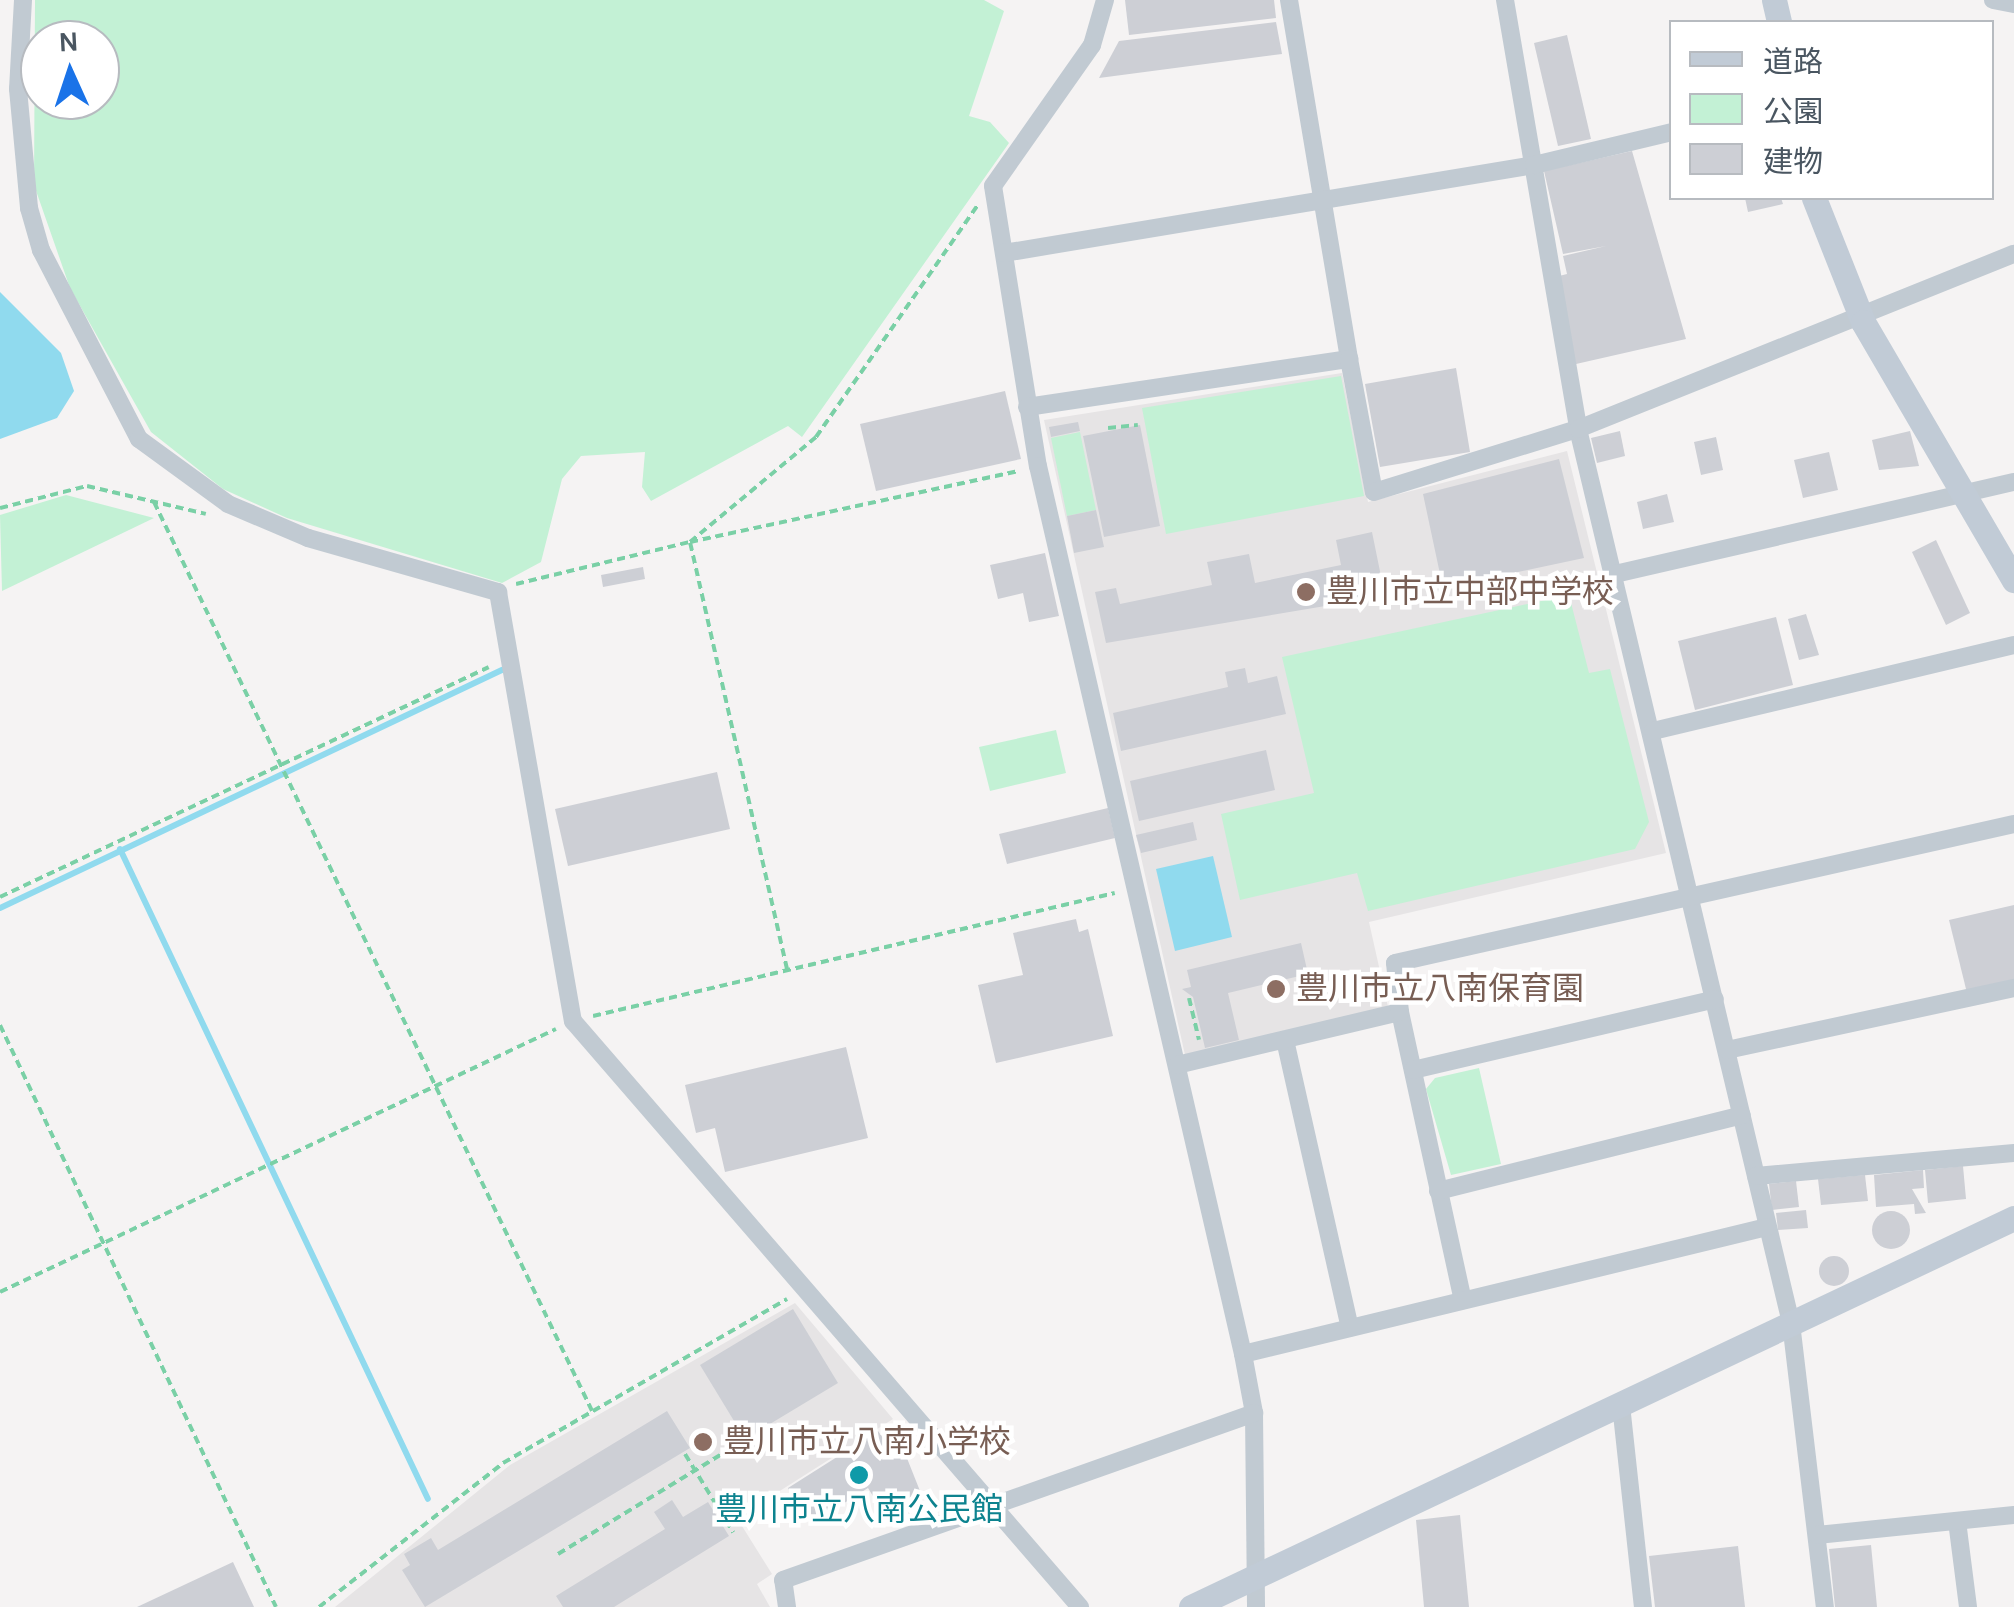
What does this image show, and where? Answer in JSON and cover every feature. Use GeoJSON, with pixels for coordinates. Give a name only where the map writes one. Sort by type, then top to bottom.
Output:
{"type":"FeatureCollection","features":[{"type":"Feature","properties":{"kind":"street"},"geometry":{"type":"LineString","coordinates":[[23,0],[18,106],[30,208],[42,250],[139,439],[191,483],[276,525],[498,592],[573,1021],[800,1292],[990,1500],[1080,1607]]}},
{"type":"Feature","properties":{"kind":"street"},"geometry":{"type":"LineString","coordinates":[[1106,0],[1092,45],[993,186],[1038,466],[1178,1065],[1254,1413],[1256,1607]]}},
{"type":"Feature","properties":{"kind":"street"},"geometry":{"type":"LineString","coordinates":[[1289,0],[1374,492],[1578,429],[1863,322],[2014,254]]}},
{"type":"Feature","properties":{"kind":"street"},"geometry":{"type":"LineString","coordinates":[[1505,0],[1578,429],[1791,1323],[1825,1607]]}},
{"type":"Feature","properties":{"kind":"street"},"geometry":{"type":"LineString","coordinates":[[1993,0],[2014,4]]}},
{"type":"Feature","properties":{"kind":"street"},"geometry":{"type":"LineString","coordinates":[[1004,253],[1534,165],[1669,133]]}},
{"type":"Feature","properties":{"kind":"street"},"geometry":{"type":"LineString","coordinates":[[1815,200],[1863,322],[1967,490],[2014,580]]}},
{"type":"Feature","properties":{"kind":"street"},"geometry":{"type":"LineString","coordinates":[[1027,407],[1349,359]]}},
{"type":"Feature","properties":{"kind":"street"},"geometry":{"type":"LineString","coordinates":[[1615,574],[2014,482]]}},
{"type":"Feature","properties":{"kind":"street"},"geometry":{"type":"LineString","coordinates":[[1653,731],[2014,644]]}},
{"type":"Feature","properties":{"kind":"street"},"geometry":{"type":"LineString","coordinates":[[1462,1300],[1400,1012],[1395,963],[2014,824]]}},
{"type":"Feature","properties":{"kind":"street"},"geometry":{"type":"LineString","coordinates":[[1727,1050],[2014,988]]}},
{"type":"Feature","properties":{"kind":"street"},"geometry":{"type":"LineString","coordinates":[[1413,1070],[1715,999]]}},
{"type":"Feature","properties":{"kind":"street"},"geometry":{"type":"LineString","coordinates":[[1178,1065],[1400,1012]]}},
{"type":"Feature","properties":{"kind":"street"},"geometry":{"type":"LineString","coordinates":[[1285,1040],[1350,1328]]}},
{"type":"Feature","properties":{"kind":"street"},"geometry":{"type":"LineString","coordinates":[[1438,1191],[1742,1115]]}},
{"type":"Feature","properties":{"kind":"street"},"geometry":{"type":"LineString","coordinates":[[1756,1176],[2014,1153]]}},
{"type":"Feature","properties":{"kind":"street"},"geometry":{"type":"LineString","coordinates":[[1191,1607],[2014,1218]]}},
{"type":"Feature","properties":{"kind":"street"},"geometry":{"type":"LineString","coordinates":[[1243,1354],[1767,1227]]}},
{"type":"Feature","properties":{"kind":"street"},"geometry":{"type":"LineString","coordinates":[[1621,1405],[1643,1607]]}},
{"type":"Feature","properties":{"kind":"street"},"geometry":{"type":"LineString","coordinates":[[787,1607],[782,1580],[990,1500],[1254,1413]]}},
{"type":"Feature","properties":{"kind":"street"},"geometry":{"type":"LineString","coordinates":[[1817,1535],[2014,1515]]}},
{"type":"Feature","properties":{"kind":"street"},"geometry":{"type":"LineString","coordinates":[[1957,1522],[1968,1607]]}},
{"type":"Feature","properties":{"kind":"path"},"geometry":{"type":"LineString","coordinates":[[690,542],[816,437],[906,297],[993,186]]}},
{"type":"Feature","properties":{"kind":"path"},"geometry":{"type":"LineString","coordinates":[[1108,428],[1138,425]]}},
{"type":"Feature","properties":{"kind":"path"},"geometry":{"type":"LineString","coordinates":[[498,592],[534,575],[1038,466]]}},
{"type":"Feature","properties":{"kind":"path"},"geometry":{"type":"LineString","coordinates":[[0,508],[72,486],[212,516]]}},
{"type":"Feature","properties":{"kind":"path"},"geometry":{"type":"LineString","coordinates":[[154,502],[592,1412]]}},
{"type":"Feature","properties":{"kind":"path"},"geometry":{"type":"LineString","coordinates":[[690,542],[788,972]]}},
{"type":"Feature","properties":{"kind":"path"},"geometry":{"type":"LineString","coordinates":[[0,896],[510,657]]}},
{"type":"Feature","properties":{"kind":"path"},"geometry":{"type":"LineString","coordinates":[[0,1292],[573,1021],[1134,889]]}},
{"type":"Feature","properties":{"kind":"path"},"geometry":{"type":"LineString","coordinates":[[1189,998],[1199,1040]]}},
{"type":"Feature","properties":{"kind":"path"},"geometry":{"type":"LineString","coordinates":[[0,1026],[276,1607]]}},
{"type":"Feature","properties":{"kind":"path"},"geometry":{"type":"LineString","coordinates":[[319,1607],[502,1462],[800,1292]]}},
{"type":"Feature","properties":{"kind":"path"},"geometry":{"type":"LineString","coordinates":[[558,1554],[730,1449]]}},
{"type":"Feature","properties":{"kind":"path"},"geometry":{"type":"LineString","coordinates":[[685,1454],[734,1532]]}},
{"type":"Feature","properties":{"kind":"shaded area"},"geometry":{"type":"Polygon","coordinates":[[[1342,373],[1368,502],[1567,451],[1666,853],[1369,922],[1388,1007],[1185,1055],[1044,420],[1342,373]]]}},
{"type":"Feature","properties":{"kind":"shaded area","name":"豊川市立八南小学校"},"geometry":{"type":"Polygon","coordinates":[[[795,1303],[893,1419],[737,1518],[772,1574],[757,1584],[770,1607],[335,1607],[510,1465],[795,1303]]]}},
{"type":"Feature","properties":{"kind":"green space"},"geometry":{"type":"Polygon","coordinates":[[[35,0],[984,0],[1004,11],[969,116],[990,122],[1009,143],[802,437],[788,426],[651,501],[642,487],[645,452],[581,456],[562,479],[541,562],[502,583],[287,518],[223,489],[151,432],[70,288],[34,185],[34,120],[120,120],[120,20],[35,20],[35,0]]]}},
{"type":"Feature","properties":{"kind":"green space"},"geometry":{"type":"Polygon","coordinates":[[[1341,376],[1364,496],[1166,534],[1142,408],[1341,376]]]}},
{"type":"Feature","properties":{"kind":"green space"},"geometry":{"type":"Polygon","coordinates":[[[1080,432],[1096,510],[1067,516],[1051,438],[1080,432]]]}},
{"type":"Feature","properties":{"kind":"green space"},"geometry":{"type":"Polygon","coordinates":[[[66,495],[154,518],[2,591],[0,515],[66,495]]]}},
{"type":"Feature","properties":{"kind":"green space"},"geometry":{"type":"Polygon","coordinates":[[[1569,595],[1589,673],[1610,669],[1649,822],[1635,849],[1368,911],[1357,873],[1240,900],[1221,814],[1314,793],[1282,657],[1569,595]]]}},
{"type":"Feature","properties":{"kind":"green space"},"geometry":{"type":"Polygon","coordinates":[[[1056,730],[1066,773],[990,791],[979,747],[1056,730]]]}},
{"type":"Feature","properties":{"kind":"green space"},"geometry":{"type":"Polygon","coordinates":[[[1479,1068],[1501,1164],[1451,1175],[1426,1089],[1435,1078],[1479,1068]]]}},
{"type":"Feature","properties":{"kind":"water"},"geometry":{"type":"Polygon","coordinates":[[[0,292],[61,353],[74,391],[57,418],[0,439],[0,292]]]}},
{"type":"Feature","properties":{"kind":"water"},"geometry":{"type":"Polygon","coordinates":[[[1213,856],[1232,937],[1175,951],[1156,869],[1213,856]]]}},
{"type":"Feature","properties":{"kind":"building"},"geometry":{"type":"Polygon","coordinates":[[[1125,0],[1274,0],[1276,18],[1129,35],[1125,0]]]}},
{"type":"Feature","properties":{"kind":"building"},"geometry":{"type":"Polygon","coordinates":[[[1276,22],[1282,54],[1099,78],[1119,41],[1276,22]]]}},
{"type":"Feature","properties":{"kind":"building"},"geometry":{"type":"Polygon","coordinates":[[[1567,35],[1591,139],[1558,146],[1534,43],[1567,35]]]}},
{"type":"Feature","properties":{"kind":"building"},"geometry":{"type":"Polygon","coordinates":[[[1632,151],[1686,339],[1576,364],[1555,277],[1567,274],[1563,256],[1606,246],[1563,254],[1544,171],[1632,151]]]}},
{"type":"Feature","properties":{"kind":"building"},"geometry":{"type":"Polygon","coordinates":[[[1745,200],[1782,200],[1783,204],[1748,212],[1745,200]]]}},
{"type":"Feature","properties":{"kind":"building"},"geometry":{"type":"Polygon","coordinates":[[[1456,368],[1470,452],[1380,467],[1365,384],[1456,368]]]}},
{"type":"Feature","properties":{"kind":"building"},"geometry":{"type":"Polygon","coordinates":[[[1005,391],[1021,459],[876,491],[860,424],[1005,391]]]}},
{"type":"Feature","properties":{"kind":"building"},"geometry":{"type":"Polygon","coordinates":[[[1078,422],[1080,431],[1051,437],[1049,427],[1078,422]]]}},
{"type":"Feature","properties":{"kind":"building"},"geometry":{"type":"Polygon","coordinates":[[[1140,425],[1160,526],[1104,537],[1083,436],[1140,425]]]}},
{"type":"Feature","properties":{"kind":"building"},"geometry":{"type":"Polygon","coordinates":[[[1620,431],[1625,456],[1597,463],[1591,438],[1620,431]]]}},
{"type":"Feature","properties":{"kind":"building"},"geometry":{"type":"Polygon","coordinates":[[[1910,431],[1919,466],[1879,470],[1872,440],[1910,431]]]}},
{"type":"Feature","properties":{"kind":"building"},"geometry":{"type":"Polygon","coordinates":[[[1716,437],[1723,470],[1701,475],[1694,442],[1716,437]]]}},
{"type":"Feature","properties":{"kind":"building"},"geometry":{"type":"Polygon","coordinates":[[[1829,452],[1838,490],[1803,498],[1794,460],[1829,452]]]}},
{"type":"Feature","properties":{"kind":"building"},"geometry":{"type":"Polygon","coordinates":[[[1559,459],[1584,558],[1443,588],[1423,494],[1559,459]]]}},
{"type":"Feature","properties":{"kind":"building"},"geometry":{"type":"Polygon","coordinates":[[[1667,494],[1674,522],[1643,529],[1637,502],[1667,494]]]}},
{"type":"Feature","properties":{"kind":"building"},"geometry":{"type":"Polygon","coordinates":[[[1096,510],[1104,547],[1074,553],[1067,516],[1096,510]]]}},
{"type":"Feature","properties":{"kind":"building"},"geometry":{"type":"Polygon","coordinates":[[[1372,532],[1385,596],[1106,643],[1095,592],[1116,588],[1120,604],[1212,585],[1207,562],[1249,554],[1255,583],[1341,565],[1336,540],[1372,532]]]}},
{"type":"Feature","properties":{"kind":"building"},"geometry":{"type":"Polygon","coordinates":[[[1936,540],[1970,613],[1946,625],[1912,552],[1936,540]]]}},
{"type":"Feature","properties":{"kind":"building"},"geometry":{"type":"Polygon","coordinates":[[[1045,553],[1059,616],[1029,622],[1023,593],[998,599],[990,565],[1045,553]]]}},
{"type":"Feature","properties":{"kind":"building"},"geometry":{"type":"Polygon","coordinates":[[[643,567],[645,579],[603,587],[601,575],[643,567]]]}},
{"type":"Feature","properties":{"kind":"building"},"geometry":{"type":"Polygon","coordinates":[[[1806,614],[1819,655],[1799,660],[1788,619],[1806,614]]]}},
{"type":"Feature","properties":{"kind":"building"},"geometry":{"type":"Polygon","coordinates":[[[1776,617],[1793,685],[1695,710],[1678,641],[1776,617]]]}},
{"type":"Feature","properties":{"kind":"building"},"geometry":{"type":"Polygon","coordinates":[[[1245,668],[1248,683],[1277,676],[1286,714],[1121,751],[1113,713],[1228,687],[1225,672],[1245,668]]]}},
{"type":"Feature","properties":{"kind":"building"},"geometry":{"type":"Polygon","coordinates":[[[1266,750],[1275,790],[1139,821],[1130,781],[1266,750]]]}},
{"type":"Feature","properties":{"kind":"building"},"geometry":{"type":"Polygon","coordinates":[[[717,772],[730,829],[568,866],[555,809],[717,772]]]}},
{"type":"Feature","properties":{"kind":"building"},"geometry":{"type":"Polygon","coordinates":[[[1108,808],[1115,838],[1007,864],[999,834],[1108,808]]]}},
{"type":"Feature","properties":{"kind":"building"},"geometry":{"type":"Polygon","coordinates":[[[1193,822],[1197,840],[1141,853],[1136,835],[1193,822]]]}},
{"type":"Feature","properties":{"kind":"building"},"geometry":{"type":"Polygon","coordinates":[[[2014,905],[2014,982],[1967,993],[1949,920],[2014,905]]]}},
{"type":"Feature","properties":{"kind":"building"},"geometry":{"type":"Polygon","coordinates":[[[1076,919],[1079,932],[1088,929],[1113,1036],[996,1063],[978,985],[1023,975],[1013,933],[1076,919]]]}},
{"type":"Feature","properties":{"kind":"building"},"geometry":{"type":"Polygon","coordinates":[[[1301,943],[1308,974],[1228,993],[1239,1040],[1205,1048],[1193,997],[1182,989],[1191,987],[1187,970],[1301,943]]]}},
{"type":"Feature","properties":{"kind":"building"},"geometry":{"type":"Polygon","coordinates":[[[846,1047],[868,1138],[725,1172],[715,1128],[696,1133],[685,1085],[846,1047]]]}},
{"type":"Feature","properties":{"kind":"building"},"geometry":{"type":"Polygon","coordinates":[[[1963,1166],[1966,1199],[1928,1203],[1925,1170],[1963,1166]]]}},
{"type":"Feature","properties":{"kind":"building"},"geometry":{"type":"Polygon","coordinates":[[[1923,1170],[1924,1188],[1912,1189],[1926,1213],[1915,1214],[1914,1204],[1876,1207],[1874,1175],[1923,1170]]]}},
{"type":"Feature","properties":{"kind":"building"},"geometry":{"type":"Polygon","coordinates":[[[1865,1175],[1868,1201],[1821,1205],[1818,1179],[1865,1175]]]}},
{"type":"Feature","properties":{"kind":"building"},"geometry":{"type":"Polygon","coordinates":[[[1796,1181],[1799,1207],[1772,1210],[1769,1184],[1796,1181]]]}},
{"type":"Feature","properties":{"kind":"building"},"geometry":{"type":"Polygon","coordinates":[[[1806,1210],[1808,1228],[1778,1230],[1776,1213],[1806,1210]]]}},
{"type":"Feature","properties":{"kind":"building"},"geometry":{"type":"Polygon","coordinates":[[[1891,1211],[1904,1217],[1910,1230],[1904,1243],[1891,1249],[1878,1243],[1872,1230],[1878,1217],[1891,1211]]]}},
{"type":"Feature","properties":{"kind":"building"},"geometry":{"type":"Polygon","coordinates":[[[1834,1256],[1848,1265],[1849,1271],[1840,1285],[1834,1286],[1820,1277],[1819,1271],[1828,1257],[1834,1256]]]}},
{"type":"Feature","properties":{"kind":"building"},"geometry":{"type":"Polygon","coordinates":[[[793,1309],[838,1383],[745,1439],[700,1365],[793,1309]]]}},
{"type":"Feature","properties":{"kind":"building"},"geometry":{"type":"Polygon","coordinates":[[[667,1411],[690,1448],[425,1607],[402,1570],[410,1565],[404,1554],[431,1538],[438,1550],[667,1411]]]}},
{"type":"Feature","properties":{"kind":"building","name":"豊川市立八南公民館"},"geometry":{"type":"Polygon","coordinates":[[[878,1431],[885,1441],[897,1433],[920,1491],[884,1514],[868,1488],[811,1524],[788,1488],[878,1431]]]}},
{"type":"Feature","properties":{"kind":"building"},"geometry":{"type":"Polygon","coordinates":[[[672,1500],[683,1517],[708,1502],[729,1536],[614,1607],[563,1607],[556,1596],[665,1529],[654,1512],[672,1500]]]}},
{"type":"Feature","properties":{"kind":"building"},"geometry":{"type":"Polygon","coordinates":[[[1460,1515],[1469,1607],[1424,1607],[1416,1520],[1460,1515]]]}},
{"type":"Feature","properties":{"kind":"building"},"geometry":{"type":"Polygon","coordinates":[[[1871,1545],[1877,1607],[1835,1607],[1829,1549],[1871,1545]]]}},
{"type":"Feature","properties":{"kind":"building"},"geometry":{"type":"Polygon","coordinates":[[[1738,1546],[1745,1607],[1655,1607],[1649,1556],[1738,1546]]]}},
{"type":"Feature","properties":{"kind":"building"},"geometry":{"type":"Polygon","coordinates":[[[233,1562],[254,1607],[137,1607],[233,1562]]]}},
{"type":"Feature","properties":{"kind":"waterway"},"geometry":{"type":"LineString","coordinates":[[0,908],[502,670]]}},
{"type":"Feature","properties":{"kind":"waterway"},"geometry":{"type":"LineString","coordinates":[[120,849],[428,1499]]}},
{"type":"Feature","properties":{"kind":"place","name":"豊川市立中部中学校"},"geometry":{"type":"Point","coordinates":[1306,592]}},
{"type":"Feature","properties":{"kind":"place","name":"豊川市立八南保育園"},"geometry":{"type":"Point","coordinates":[1276,989]}},
{"type":"Feature","properties":{"kind":"place","name":"豊川市立八南小学校"},"geometry":{"type":"Point","coordinates":[703,1442]}},
{"type":"Feature","properties":{"kind":"place","name":"豊川市立八南公民館"},"geometry":{"type":"Point","coordinates":[859,1475]}}]}
